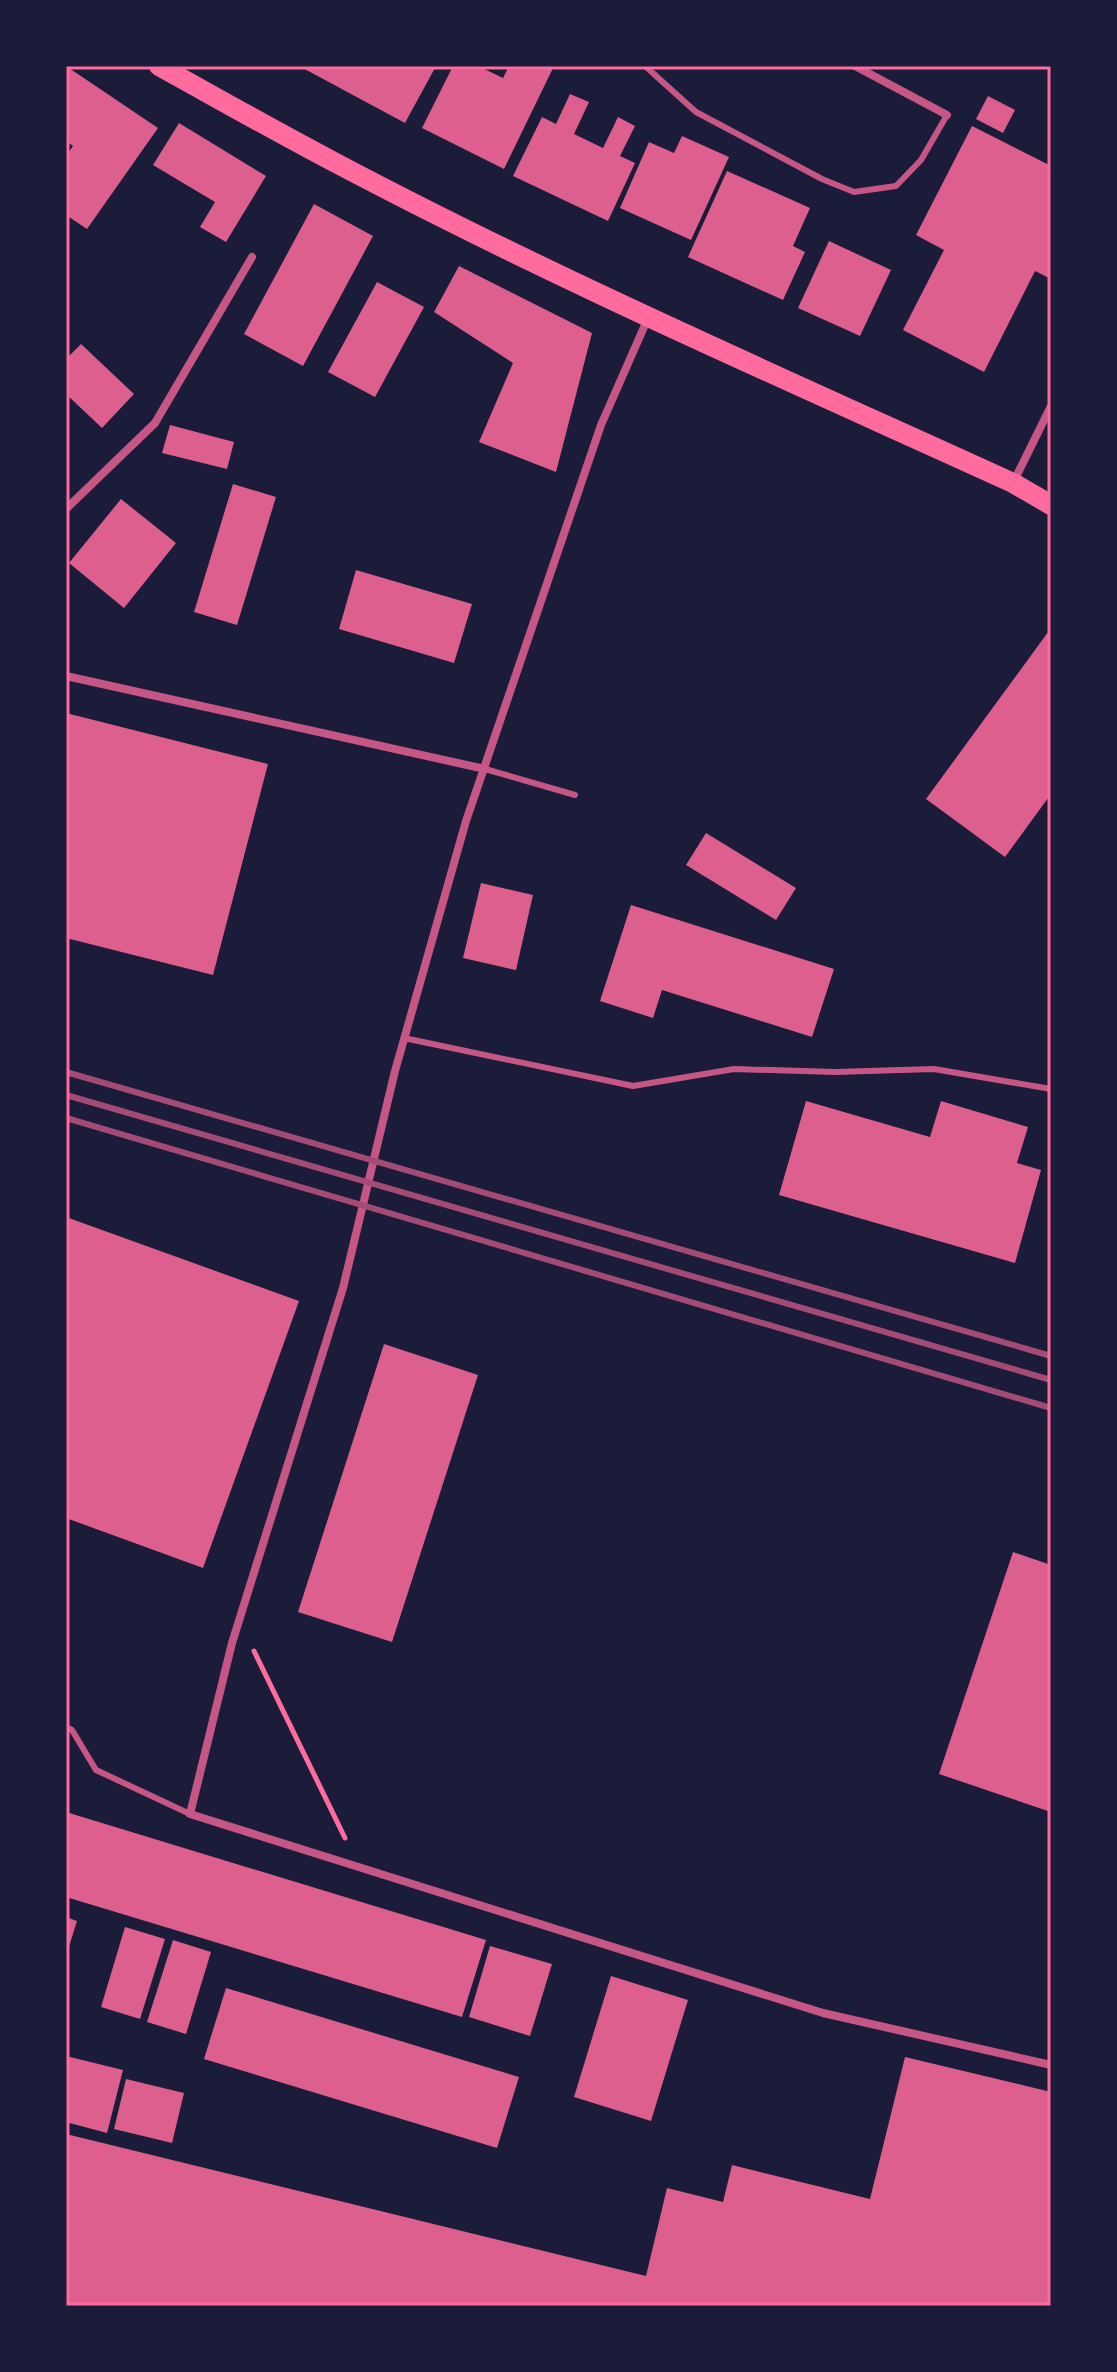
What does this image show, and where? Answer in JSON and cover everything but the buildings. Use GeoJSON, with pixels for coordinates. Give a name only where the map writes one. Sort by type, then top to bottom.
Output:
{"type":"FeatureCollection","features":[{"type":"Feature","properties":{"kind":"main road"},"geometry":{"type":"LineString","coordinates":[[159,66],[335,162],[649,316],[1013,483],[1051,505]]}},
{"type":"Feature","properties":{"kind":"street"},"geometry":{"type":"LineString","coordinates":[[855,66],[947,115]]}},
{"type":"Feature","properties":{"kind":"street"},"geometry":{"type":"LineString","coordinates":[[66,509],[155,423],[252,257]]}},
{"type":"Feature","properties":{"kind":"street"},"geometry":{"type":"LineString","coordinates":[[649,316],[601,425],[466,821],[395,1071],[343,1288],[232,1643],[190,1814],[823,2013],[1051,2065]]}},
{"type":"Feature","properties":{"kind":"street"},"geometry":{"type":"LineString","coordinates":[[1013,483],[1051,406]]}},
{"type":"Feature","properties":{"kind":"street"},"geometry":{"type":"LineString","coordinates":[[66,676],[485,769]]}},
{"type":"Feature","properties":{"kind":"lane"},"geometry":{"type":"LineString","coordinates":[[645,66],[696,112],[822,179],[854,192],[896,186],[921,160],[947,115]]}},
{"type":"Feature","properties":{"kind":"lane"},"geometry":{"type":"LineString","coordinates":[[485,769],[575,795]]}},
{"type":"Feature","properties":{"kind":"lane"},"geometry":{"type":"LineString","coordinates":[[404,1038],[633,1086],[734,1069],[835,1072],[934,1069],[1051,1089]]}},
{"type":"Feature","properties":{"kind":"lane"},"geometry":{"type":"LineString","coordinates":[[66,1727],[72,1730],[96,1770],[190,1814]]}},
{"type":"Feature","properties":{"kind":"path"},"geometry":{"type":"LineString","coordinates":[[254,1651],[360,1867]]}},
{"type":"Feature","properties":{"kind":"railway"},"geometry":{"type":"LineString","coordinates":[[66,1072],[1051,1356]]}},
{"type":"Feature","properties":{"kind":"railway"},"geometry":{"type":"LineString","coordinates":[[66,1095],[1051,1380]]}},
{"type":"Feature","properties":{"kind":"railway"},"geometry":{"type":"LineString","coordinates":[[66,1118],[1051,1408]]}}]}
